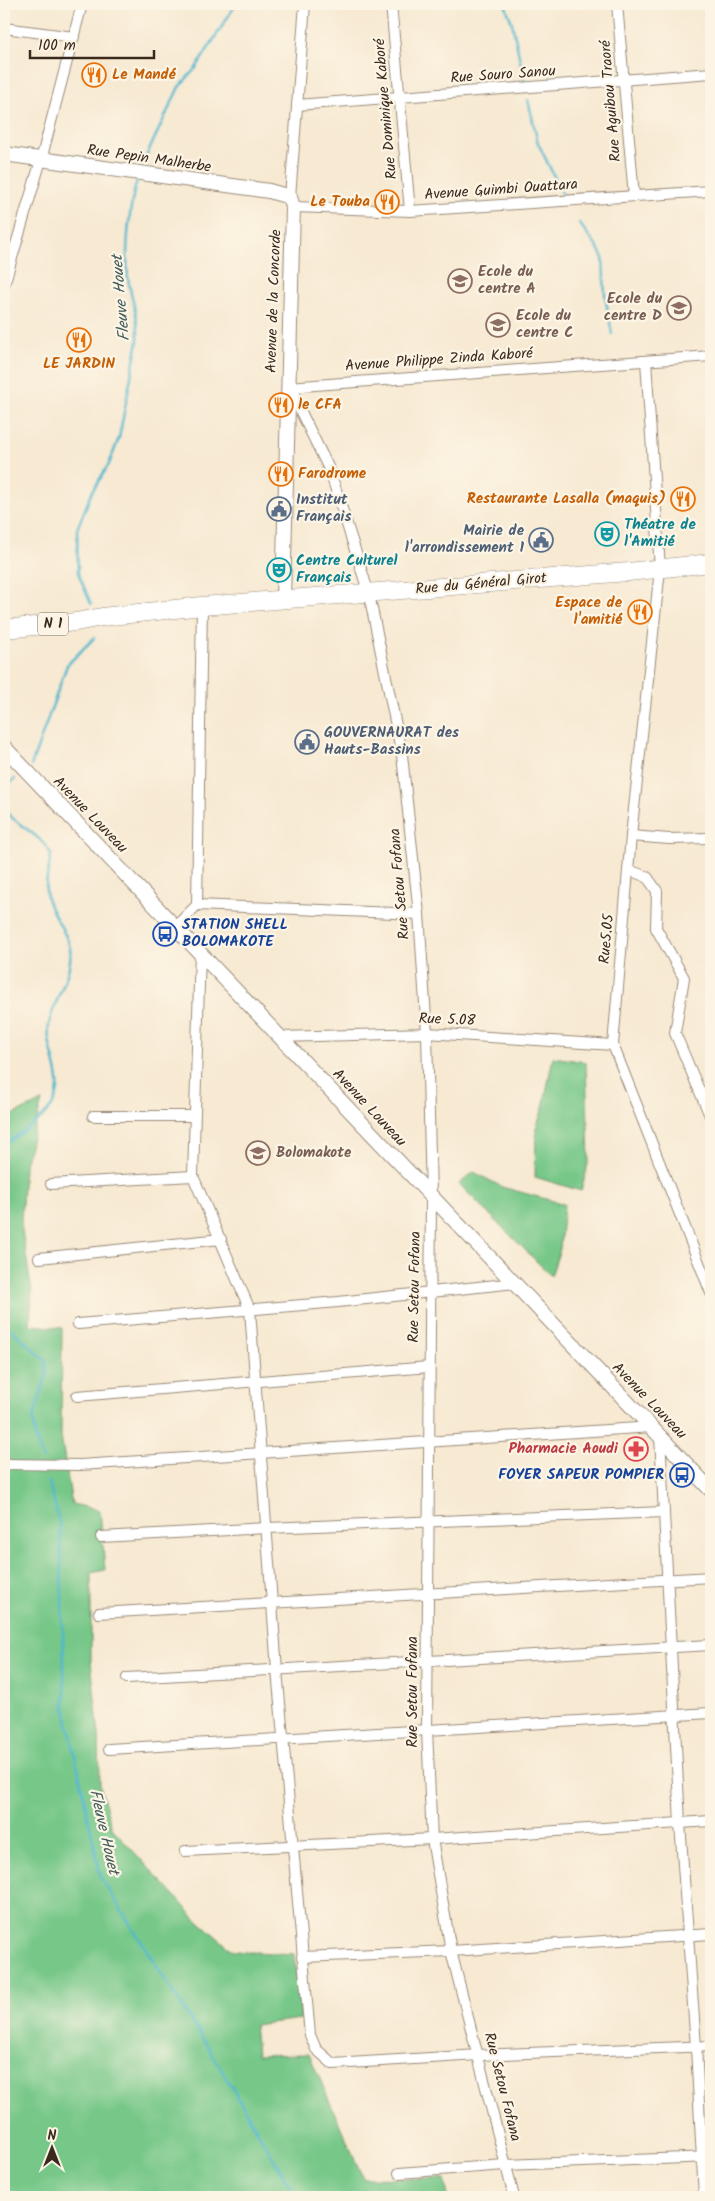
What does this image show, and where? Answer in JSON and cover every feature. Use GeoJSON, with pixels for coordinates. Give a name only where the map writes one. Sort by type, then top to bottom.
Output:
{"type":"FeatureCollection","features":[{"type":"Feature","properties":{"kind":"highway","name":"Rue du Général Girot"},"geometry":{"type":"LineString","coordinates":[[102,617],[202,606],[369,594],[711,563]]}},
{"type":"Feature","properties":{"kind":"highway","name":"N 1"},"geometry":{"type":"LineString","coordinates":[[4,620],[74,615],[102,617]]}},
{"type":"Feature","properties":{"kind":"highway","name":"N 1"},"geometry":{"type":"LineString","coordinates":[[4,629],[76,622],[102,617]]}},
{"type":"Feature","properties":{"kind":"main road","name":"Rue Pepin Malherbe"},"geometry":{"type":"LineString","coordinates":[[4,154],[129,173],[269,191],[292,202]]}},
{"type":"Feature","properties":{"kind":"main road","name":"Avenue de la Concorde"},"geometry":{"type":"LineString","coordinates":[[283,600],[290,387],[292,202]]}},
{"type":"Feature","properties":{"kind":"main road","name":"Avenue Louveau"},"geometry":{"type":"LineString","coordinates":[[4,748],[711,1490]]}},
{"type":"Feature","properties":{"kind":"street"},"geometry":{"type":"LineString","coordinates":[[4,285],[41,160],[82,4]]}},
{"type":"Feature","properties":{"kind":"street","name":"Avenue de la Concorde"},"geometry":{"type":"LineString","coordinates":[[292,202],[304,4]]}},
{"type":"Feature","properties":{"kind":"street","name":"Rue Dominique Kaboré"},"geometry":{"type":"LineString","coordinates":[[391,4],[410,211]]}},
{"type":"Feature","properties":{"kind":"street","name":"Rue Aguibou Traoré"},"geometry":{"type":"LineString","coordinates":[[617,4],[634,196]]}},
{"type":"Feature","properties":{"kind":"street"},"geometry":{"type":"LineString","coordinates":[[4,28],[74,37]]}},
{"type":"Feature","properties":{"kind":"street","name":"Rue Souro Sanou"},"geometry":{"type":"LineString","coordinates":[[297,105],[711,73]]}},
{"type":"Feature","properties":{"kind":"street","name":"Avenue Guimbi Ouattara"},"geometry":{"type":"LineString","coordinates":[[292,202],[410,211],[711,191]]}},
{"type":"Feature","properties":{"kind":"street","name":"Avenue Philippe Zinda Kaboré"},"geometry":{"type":"LineString","coordinates":[[290,387],[711,356]]}},
{"type":"Feature","properties":{"kind":"street","name":"Rue5.05"},"geometry":{"type":"LineString","coordinates":[[646,361],[660,569],[631,836],[613,1045],[711,1293]]}},
{"type":"Feature","properties":{"kind":"street","name":"Rue Setou Fofana"},"geometry":{"type":"LineString","coordinates":[[290,387],[330,471],[369,594],[402,755],[419,914],[427,1033],[431,1197],[427,1730],[432,1839],[451,1951],[514,2197]]}},
{"type":"Feature","properties":{"kind":"street"},"geometry":{"type":"LineString","coordinates":[[175,927],[197,905],[202,606]]}},
{"type":"Feature","properties":{"kind":"street"},"geometry":{"type":"LineString","coordinates":[[631,836],[669,839],[711,838]]}},
{"type":"Feature","properties":{"kind":"street"},"geometry":{"type":"LineString","coordinates":[[629,870],[647,877],[657,891],[656,928],[684,978],[675,1033],[711,1118]]}},
{"type":"Feature","properties":{"kind":"street"},"geometry":{"type":"LineString","coordinates":[[197,905],[419,914]]}},
{"type":"Feature","properties":{"kind":"street"},"geometry":{"type":"LineString","coordinates":[[200,952],[193,1176],[250,1310],[277,1670],[302,1957],[312,2043],[333,2064],[479,2055],[711,2046]]}},
{"type":"Feature","properties":{"kind":"street","name":"Rue 5.08"},"geometry":{"type":"LineString","coordinates":[[280,1037],[427,1033],[613,1045]]}},
{"type":"Feature","properties":{"kind":"street"},"geometry":{"type":"LineString","coordinates":[[93,1116],[194,1116]]}},
{"type":"Feature","properties":{"kind":"street"},"geometry":{"type":"LineString","coordinates":[[51,1184],[193,1176]]}},
{"type":"Feature","properties":{"kind":"street"},"geometry":{"type":"LineString","coordinates":[[39,1258],[220,1239]]}},
{"type":"Feature","properties":{"kind":"street"},"geometry":{"type":"LineString","coordinates":[[78,1324],[250,1310],[515,1284]]}},
{"type":"Feature","properties":{"kind":"street"},"geometry":{"type":"LineString","coordinates":[[77,1396],[429,1367]]}},
{"type":"Feature","properties":{"kind":"street"},"geometry":{"type":"LineString","coordinates":[[4,1464],[80,1465],[429,1442],[656,1432],[664,1512],[676,1715],[680,1823],[696,2047],[707,2157],[704,2197]]}},
{"type":"Feature","properties":{"kind":"street"},"geometry":{"type":"LineString","coordinates":[[101,1537],[267,1528],[664,1512]]}},
{"type":"Feature","properties":{"kind":"street"},"geometry":{"type":"LineString","coordinates":[[99,1613],[711,1576]]}},
{"type":"Feature","properties":{"kind":"street"},"geometry":{"type":"LineString","coordinates":[[127,1678],[711,1645]]}},
{"type":"Feature","properties":{"kind":"street"},"geometry":{"type":"LineString","coordinates":[[109,1749],[711,1713]]}},
{"type":"Feature","properties":{"kind":"street"},"geometry":{"type":"LineString","coordinates":[[184,1851],[432,1839],[711,1821]]}},
{"type":"Feature","properties":{"kind":"street"},"geometry":{"type":"LineString","coordinates":[[302,1957],[451,1951],[711,1934]]}},
{"type":"Feature","properties":{"kind":"street"},"geometry":{"type":"LineString","coordinates":[[399,2172],[505,2165],[707,2157]]}},
{"type":"Feature","properties":{"kind":"green space"},"geometry":{"type":"Polygon","coordinates":[[[553,1057],[586,1062],[589,1160],[581,1191],[535,1177],[536,1128],[543,1108],[553,1057]]]}},
{"type":"Feature","properties":{"kind":"green space"},"geometry":{"type":"Polygon","coordinates":[[[42,1101],[24,1168],[21,1224],[32,1292],[30,1325],[62,1328],[61,1436],[72,1504],[100,1510],[105,1570],[91,1573],[91,1661],[99,1736],[100,1785],[112,1828],[196,1919],[233,1951],[294,1954],[301,2019],[254,2025],[257,2055],[309,2054],[363,2178],[445,2179],[448,2197],[4,2197],[4,1119],[42,1101]]]}},
{"type":"Feature","properties":{"kind":"green space"},"geometry":{"type":"Polygon","coordinates":[[[474,1172],[502,1187],[564,1204],[560,1249],[551,1276],[459,1184],[474,1172]]]}},
{"type":"Feature","properties":{"kind":"waterway","name":"Fleuve Houet"},"geometry":{"type":"LineString","coordinates":[[141,167],[179,87],[196,68],[236,4]]}},
{"type":"Feature","properties":{"kind":"waterway"},"geometry":{"type":"LineString","coordinates":[[505,4],[512,23],[525,84]]}},
{"type":"Feature","properties":{"kind":"waterway"},"geometry":{"type":"LineString","coordinates":[[528,100],[538,143],[564,197]]}},
{"type":"Feature","properties":{"kind":"waterway","name":"Fleuve Houet"},"geometry":{"type":"LineString","coordinates":[[91,604],[78,573],[77,529],[92,492],[109,464],[119,438],[138,341],[137,319],[129,284],[127,260],[130,216],[138,177]]}},
{"type":"Feature","properties":{"kind":"waterway"},"geometry":{"type":"LineString","coordinates":[[579,223],[598,248],[603,258],[605,295],[612,334]]}},
{"type":"Feature","properties":{"kind":"waterway","name":"Fleuve Houet"},"geometry":{"type":"LineString","coordinates":[[31,766],[67,665],[94,638]]}},
{"type":"Feature","properties":{"kind":"waterway","name":"Fleuve Houet"},"geometry":{"type":"LineString","coordinates":[[4,787],[15,779]]}},
{"type":"Feature","properties":{"kind":"waterway","name":"Fleuve Houet"},"geometry":{"type":"LineString","coordinates":[[4,810],[41,841],[51,854],[46,882],[47,899],[70,948],[69,967],[49,1025],[50,1045],[57,1075],[57,1094],[53,1104],[44,1115],[4,1145]]}},
{"type":"Feature","properties":{"kind":"waterway","name":"Fleuve Houet"},"geometry":{"type":"LineString","coordinates":[[4,1327],[13,1331],[45,1360],[47,1373],[33,1419],[35,1437],[43,1459]]}},
{"type":"Feature","properties":{"kind":"waterway","name":"Fleuve Houet"},"geometry":{"type":"LineString","coordinates":[[49,1482],[60,1526],[65,1708],[101,1878],[216,2060],[296,2197]]}},
{"type":"Feature","properties":{"kind":"place","name":"Le Mandé"},"geometry":{"type":"Point","coordinates":[94,75]}},
{"type":"Feature","properties":{"kind":"place","name":"Le Touba"},"geometry":{"type":"Point","coordinates":[387,202]}},
{"type":"Feature","properties":{"kind":"place","name":"Ecole du centre A"},"geometry":{"type":"Point","coordinates":[460,281]}},
{"type":"Feature","properties":{"kind":"place","name":"Ecole du centre D"},"geometry":{"type":"Point","coordinates":[679,308]}},
{"type":"Feature","properties":{"kind":"place","name":"Ecole du centre C"},"geometry":{"type":"Point","coordinates":[498,325]}},
{"type":"Feature","properties":{"kind":"place","name":"LE JARDIN"},"geometry":{"type":"Point","coordinates":[79,340]}},
{"type":"Feature","properties":{"kind":"place","name":"le CFA"},"geometry":{"type":"Point","coordinates":[281,405]}},
{"type":"Feature","properties":{"kind":"place","name":"Farodrome"},"geometry":{"type":"Point","coordinates":[281,474]}},
{"type":"Feature","properties":{"kind":"place","name":"Restaurante Lasalla (maquis)"},"geometry":{"type":"Point","coordinates":[683,499]}},
{"type":"Feature","properties":{"kind":"place","name":"Institut Français"},"geometry":{"type":"Point","coordinates":[279,509]}},
{"type":"Feature","properties":{"kind":"place","name":"Théatre de l'Amitié"},"geometry":{"type":"Point","coordinates":[607,534]}},
{"type":"Feature","properties":{"kind":"place","name":"Mairie de l'arrondissement 1"},"geometry":{"type":"Point","coordinates":[541,540]}},
{"type":"Feature","properties":{"kind":"place","name":"Centre Culturel Français"},"geometry":{"type":"Point","coordinates":[279,570]}},
{"type":"Feature","properties":{"kind":"place","name":"Espace de l'amitié"},"geometry":{"type":"Point","coordinates":[640,612]}},
{"type":"Feature","properties":{"kind":"place","name":"GOUVERNAURAT des Hauts-Bassins"},"geometry":{"type":"Point","coordinates":[307,742]}},
{"type":"Feature","properties":{"kind":"place","name":"STATION SHELL BOLOMAKOTE"},"geometry":{"type":"Point","coordinates":[165,934]}},
{"type":"Feature","properties":{"kind":"place","name":"Bolomakote"},"geometry":{"type":"Point","coordinates":[258,1153]}},
{"type":"Feature","properties":{"kind":"place","name":"Pharmacie Aoudi"},"geometry":{"type":"Point","coordinates":[636,1449]}},
{"type":"Feature","properties":{"kind":"place","name":"FOYER SAPEUR POMPIER"},"geometry":{"type":"Point","coordinates":[682,1475]}}]}
